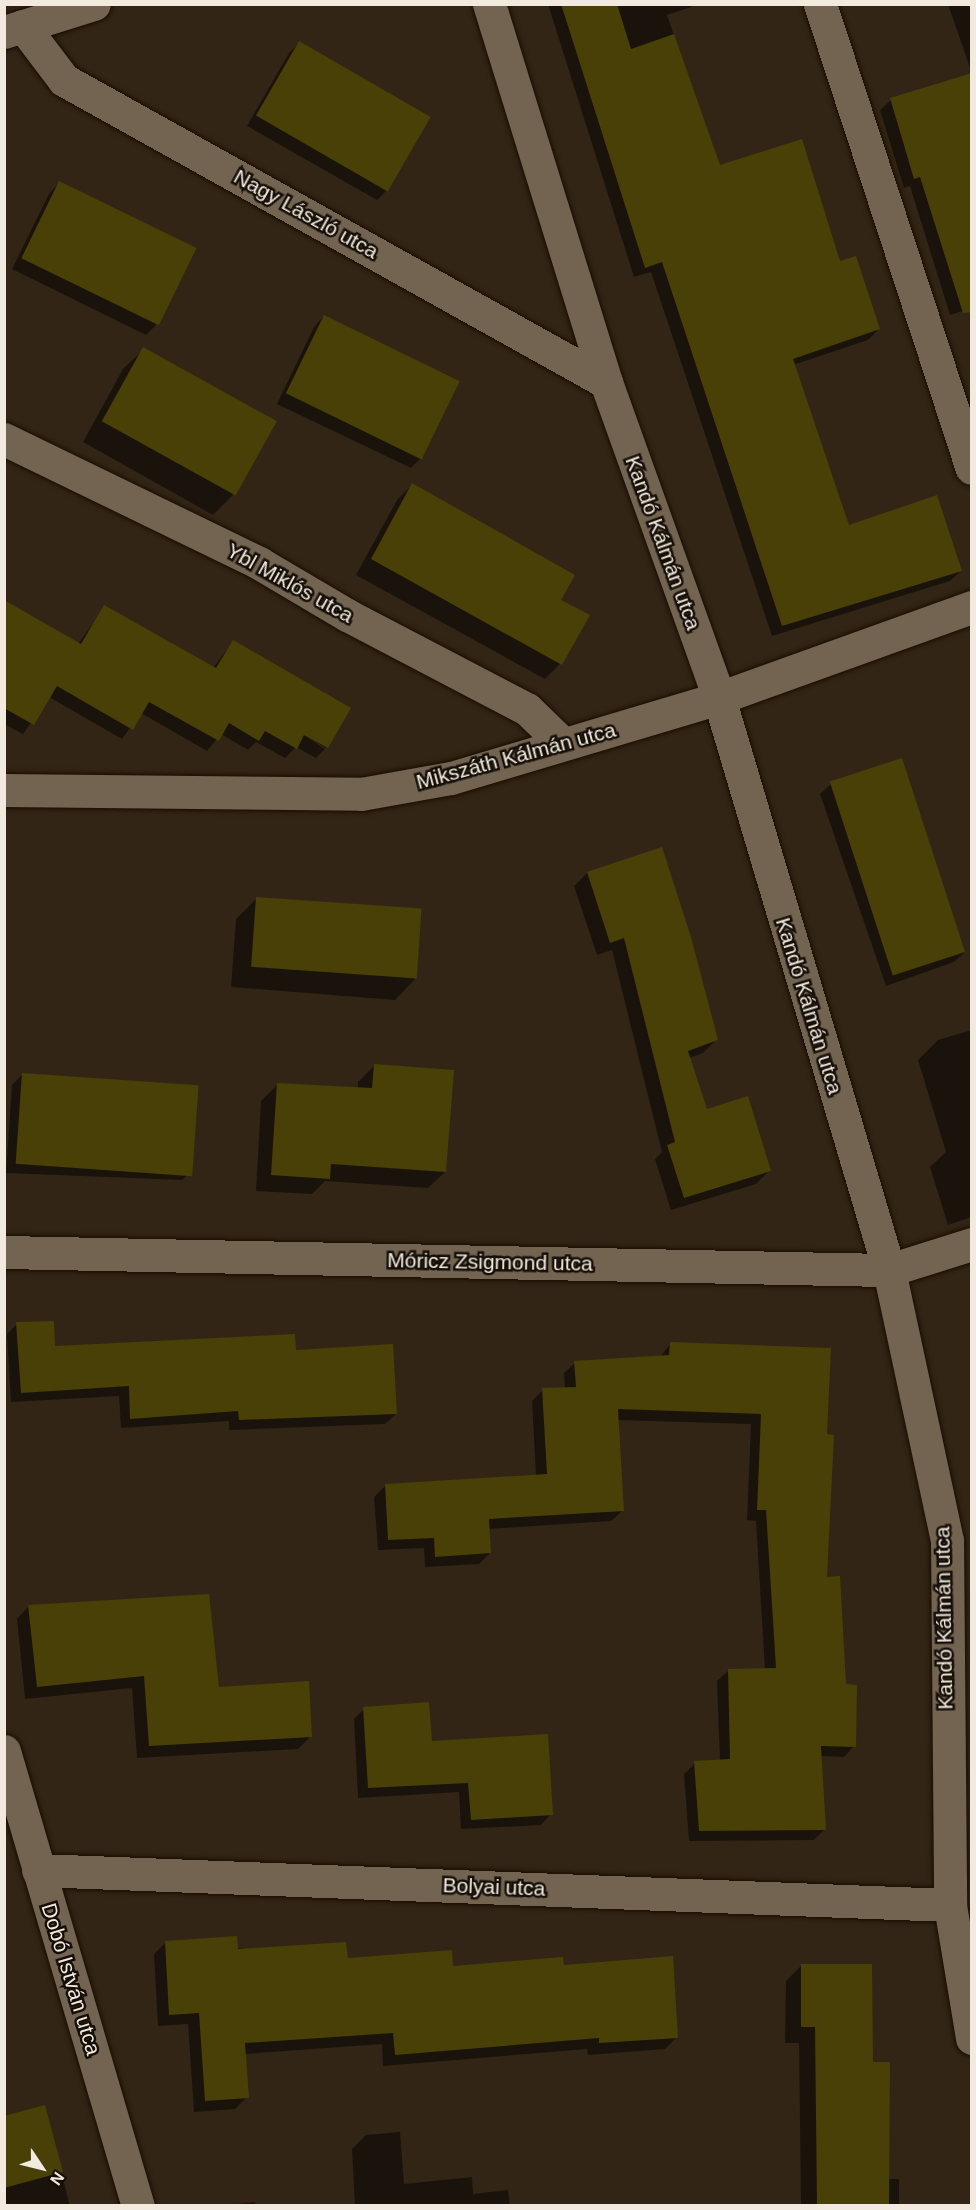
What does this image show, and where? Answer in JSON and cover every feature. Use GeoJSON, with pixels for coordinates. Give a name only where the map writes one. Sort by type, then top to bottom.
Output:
{"type":"FeatureCollection","features":[{"type":"Feature","properties":{"kind":"street"},"geometry":{"type":"LineString","coordinates":[[14,29],[94,4]]}},
{"type":"Feature","properties":{"kind":"street","name":"Kandó Kálmán utca"},"geometry":{"type":"LineString","coordinates":[[489,4],[606,382],[718,698],[889,1270],[947,1540],[950,1905],[972,2038]]}},
{"type":"Feature","properties":{"kind":"street"},"geometry":{"type":"LineString","coordinates":[[820,4],[972,468]]}},
{"type":"Feature","properties":{"kind":"street","name":"Nagy László utca"},"geometry":{"type":"LineString","coordinates":[[14,29],[64,80],[606,382]]}},
{"type":"Feature","properties":{"kind":"street","name":"Ybl Miklós utca"},"geometry":{"type":"LineString","coordinates":[[4,439],[259,563],[347,615],[527,709],[563,744]]}},
{"type":"Feature","properties":{"kind":"street","name":"Mikszáth Kálmán utca"},"geometry":{"type":"LineString","coordinates":[[4,790],[362,794],[451,778],[718,698],[972,607]]}},
{"type":"Feature","properties":{"kind":"street","name":"Móricz Zsigmond utca"},"geometry":{"type":"LineString","coordinates":[[4,1252],[889,1270],[972,1244]]}},
{"type":"Feature","properties":{"kind":"street","name":"Dobó István utca"},"geometry":{"type":"LineString","coordinates":[[4,1751],[138,2205]]}},
{"type":"Feature","properties":{"kind":"street","name":"Bolyai utca"},"geometry":{"type":"LineString","coordinates":[[38,1870],[950,1905]]}},
{"type":"Feature","properties":{"kind":"building"},"geometry":{"type":"Polygon","coordinates":[[[561,4],[617,4],[631,49],[674,34],[720,165],[802,139],[840,261],[856,256],[880,329],[793,359],[849,525],[937,495],[962,571],[782,626],[662,262],[645,268],[561,4]]]}},
{"type":"Feature","properties":{"kind":"building"},"geometry":{"type":"Polygon","coordinates":[[[299,41],[431,117],[388,191],[256,115],[299,41]]]}},
{"type":"Feature","properties":{"kind":"building"},"geometry":{"type":"Polygon","coordinates":[[[972,73],[972,312],[963,313],[920,177],[914,179],[890,98],[972,73]]]}},
{"type":"Feature","properties":{"kind":"building"},"geometry":{"type":"Polygon","coordinates":[[[59,181],[197,248],[159,325],[21,258],[59,181]]]}},
{"type":"Feature","properties":{"kind":"building"},"geometry":{"type":"Polygon","coordinates":[[[324,315],[460,381],[422,459],[286,393],[324,315]]]}},
{"type":"Feature","properties":{"kind":"building"},"geometry":{"type":"Polygon","coordinates":[[[143,347],[277,421],[236,496],[102,421],[143,347]]]}},
{"type":"Feature","properties":{"kind":"building"},"geometry":{"type":"Polygon","coordinates":[[[412,483],[575,575],[561,600],[590,615],[562,665],[371,559],[412,483]]]}},
{"type":"Feature","properties":{"kind":"building"},"geometry":{"type":"Polygon","coordinates":[[[4,600],[81,644],[104,605],[216,668],[233,640],[351,708],[328,748],[304,735],[297,749],[265,731],[259,741],[229,723],[219,741],[149,702],[133,730],[57,686],[34,725],[4,708],[4,600]]]}},
{"type":"Feature","properties":{"kind":"building"},"geometry":{"type":"Polygon","coordinates":[[[902,758],[965,952],[893,976],[830,781],[902,758]]]}},
{"type":"Feature","properties":{"kind":"building"},"geometry":{"type":"Polygon","coordinates":[[[662,847],[691,937],[718,1040],[688,1051],[707,1109],[748,1096],[771,1171],[684,1198],[667,1145],[675,1142],[624,938],[610,943],[587,872],[662,847]]]}},
{"type":"Feature","properties":{"kind":"building"},"geometry":{"type":"Polygon","coordinates":[[[256,897],[422,909],[417,978],[251,967],[256,897]]]}},
{"type":"Feature","properties":{"kind":"building"},"geometry":{"type":"Polygon","coordinates":[[[374,1064],[454,1070],[446,1172],[331,1164],[330,1179],[271,1175],[277,1083],[372,1088],[374,1064]]]}},
{"type":"Feature","properties":{"kind":"building"},"geometry":{"type":"Polygon","coordinates":[[[22,1073],[199,1085],[192,1176],[16,1164],[22,1073]]]}},
{"type":"Feature","properties":{"kind":"building"},"geometry":{"type":"Polygon","coordinates":[[[54,1321],[55,1346],[295,1334],[296,1350],[393,1344],[397,1414],[239,1420],[238,1411],[130,1419],[129,1386],[21,1393],[16,1322],[54,1321]]]}},
{"type":"Feature","properties":{"kind":"building"},"geometry":{"type":"Polygon","coordinates":[[[670,1342],[831,1348],[827,1434],[834,1435],[827,1577],[840,1576],[846,1684],[857,1685],[856,1747],[821,1746],[826,1830],[699,1831],[694,1761],[730,1759],[728,1669],[776,1668],[766,1510],[757,1510],[761,1414],[618,1409],[624,1511],[489,1519],[491,1553],[435,1557],[434,1538],[388,1540],[385,1484],[547,1474],[542,1388],[576,1387],[574,1361],[669,1355],[670,1342]]]}},
{"type":"Feature","properties":{"kind":"building"},"geometry":{"type":"Polygon","coordinates":[[[209,1594],[219,1687],[309,1681],[312,1737],[149,1746],[144,1676],[37,1687],[28,1605],[209,1594]]]}},
{"type":"Feature","properties":{"kind":"building"},"geometry":{"type":"Polygon","coordinates":[[[429,1702],[432,1741],[548,1734],[553,1815],[471,1820],[468,1783],[368,1788],[363,1707],[429,1702]]]}},
{"type":"Feature","properties":{"kind":"building"},"geometry":{"type":"Polygon","coordinates":[[[237,1936],[238,1949],[346,1942],[348,1958],[452,1950],[453,1966],[563,1957],[564,1965],[673,1956],[678,2038],[599,2043],[599,2038],[395,2055],[393,2033],[245,2043],[249,2098],[205,2101],[199,2013],[169,2015],[165,1941],[237,1936]]]}},
{"type":"Feature","properties":{"kind":"building"},"geometry":{"type":"Polygon","coordinates":[[[801,1964],[872,1964],[873,2062],[890,2062],[889,2205],[817,2205],[815,2027],[801,2027],[801,1964]]]}},
{"type":"Feature","properties":{"kind":"building"},"geometry":{"type":"Polygon","coordinates":[[[45,2105],[63,2172],[4,2188],[4,2116],[45,2105]]]}}]}
